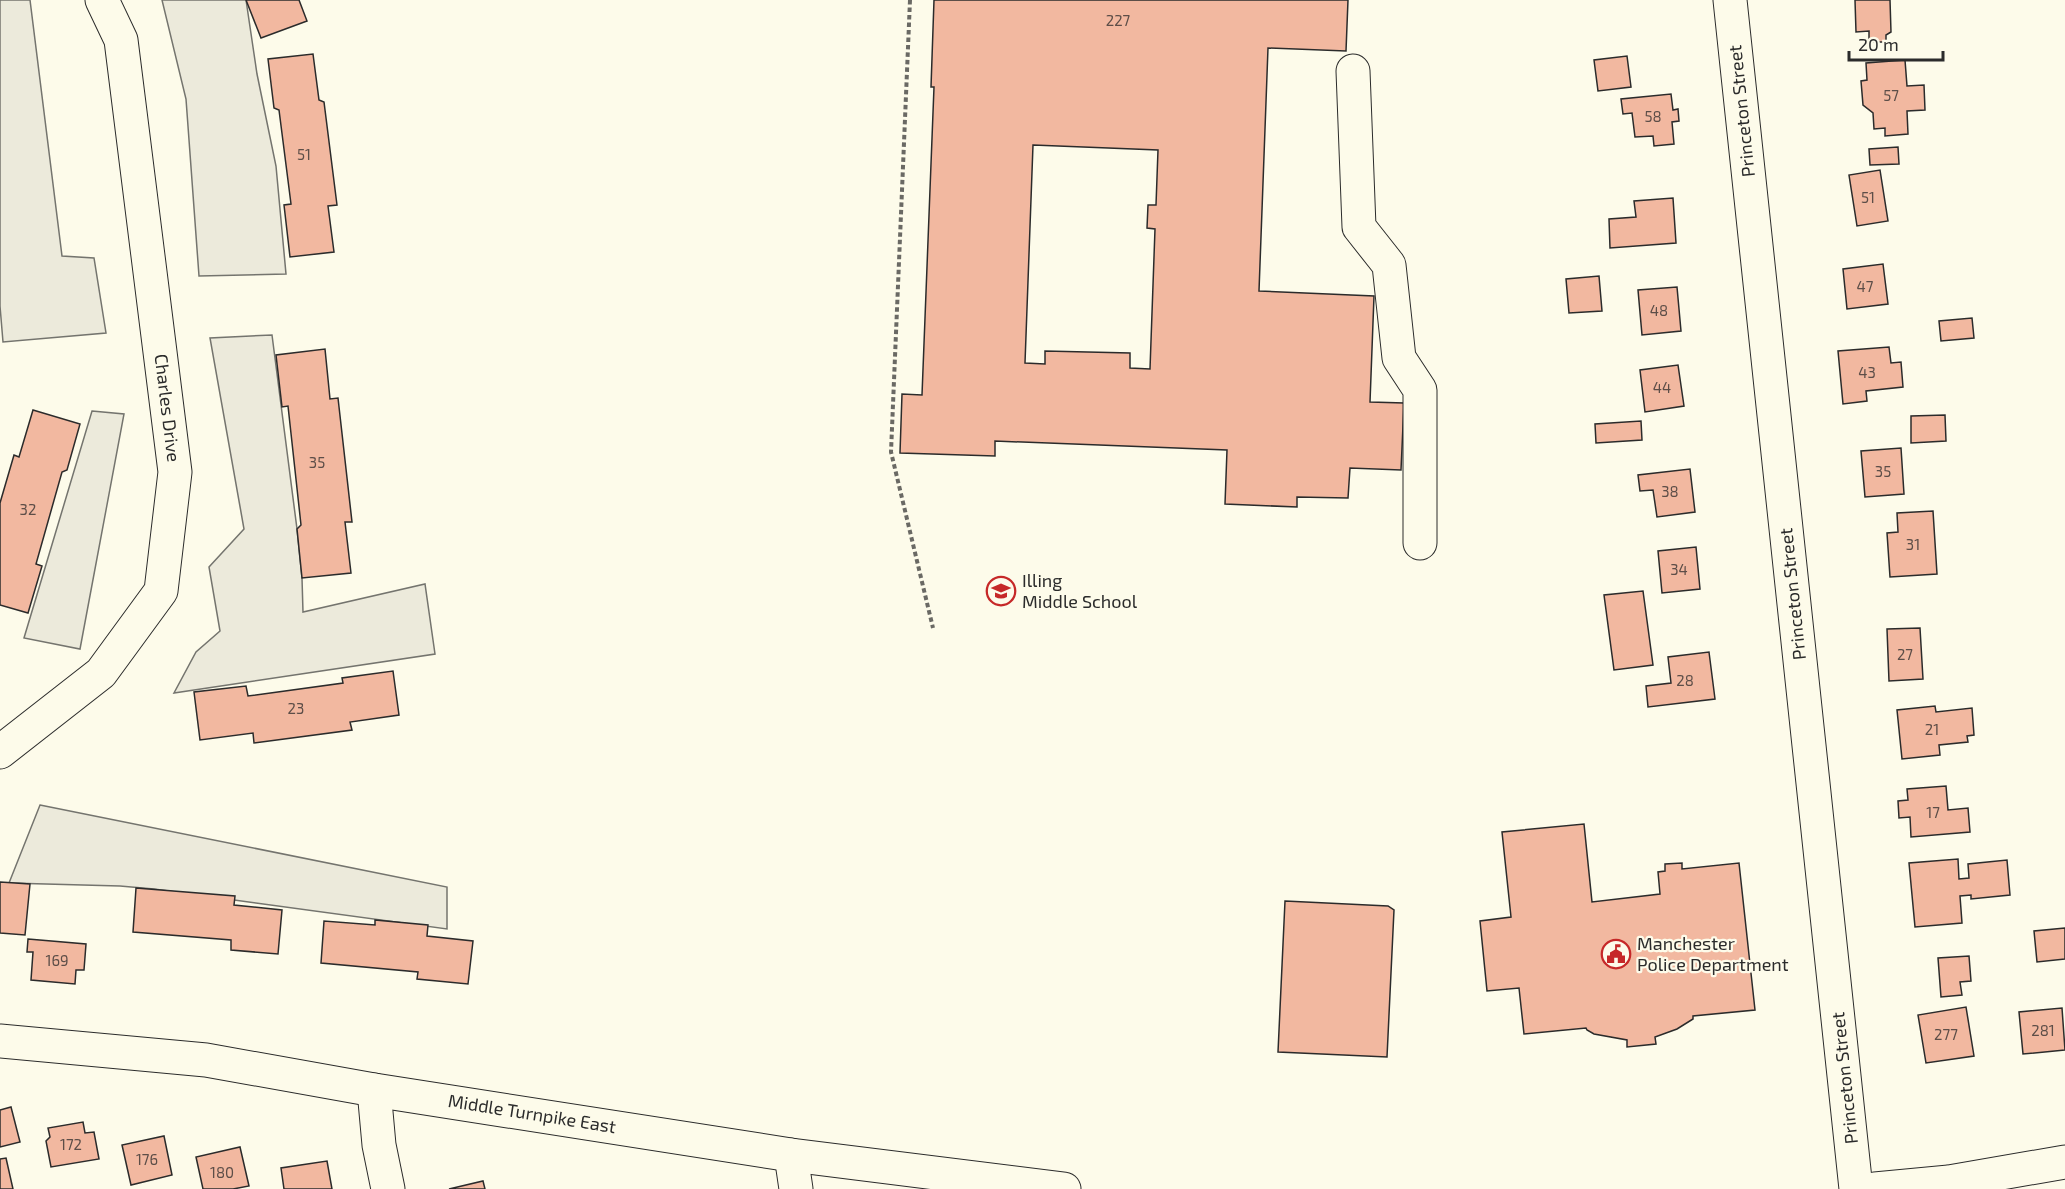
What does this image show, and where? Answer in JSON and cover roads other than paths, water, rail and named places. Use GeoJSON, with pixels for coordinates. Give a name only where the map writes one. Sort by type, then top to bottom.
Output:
{"type":"FeatureCollection","features":[{"type":"Feature","properties":{"kind":"street","name":"Charles Drive"},"geometry":{"type":"LineString","coordinates":[[0,752],[101,673],[162,591],[175,472],[121,40],[102,0]]}},
{"type":"Feature","properties":{"kind":"street","name":"Princeton Street"},"geometry":{"type":"LineString","coordinates":[[1730,0],[1856,1189]]}},
{"type":"Feature","properties":{"kind":"street"},"geometry":{"type":"LineString","coordinates":[[1353,71],[1359,227],[1389,265],[1399,358],[1420,390],[1420,543]]}},
{"type":"Feature","properties":{"kind":"street","name":"Middle Turnpike East"},"geometry":{"type":"LineString","coordinates":[[0,1041],[206,1060],[374,1090],[791,1155],[1064,1189]]}},
{"type":"Feature","properties":{"kind":"street"},"geometry":{"type":"LineString","coordinates":[[374,1090],[379,1145],[388,1189]]}},
{"type":"Feature","properties":{"kind":"street"},"geometry":{"type":"LineString","coordinates":[[791,1155],[796,1189]]}},
{"type":"Feature","properties":{"kind":"street"},"geometry":{"type":"LineString","coordinates":[[1875,1189],[1949,1182],[2065,1162]]}},
{"type":"Feature","properties":{"kind":"place","name":"Illing Middle School"},"geometry":{"type":"Point","coordinates":[1001,591]}},
{"type":"Feature","properties":{"kind":"place","name":"Manchester Police Department"},"geometry":{"type":"Point","coordinates":[1616,954]}}]}
